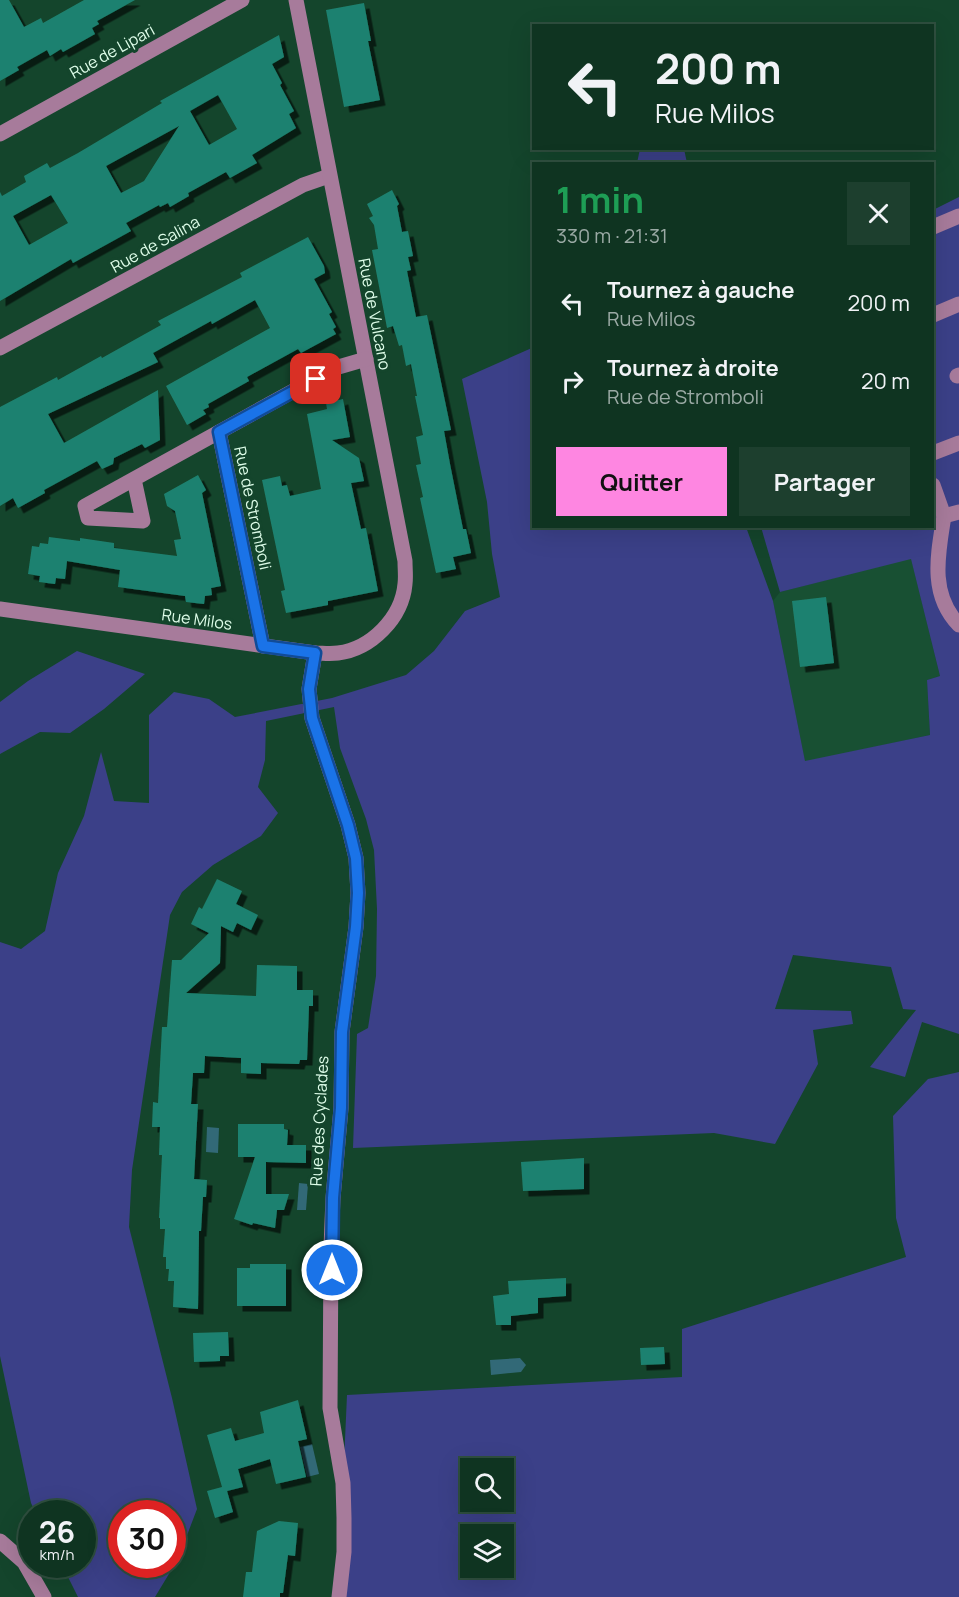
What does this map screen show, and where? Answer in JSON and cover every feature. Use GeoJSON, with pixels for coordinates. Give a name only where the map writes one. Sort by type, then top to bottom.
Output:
{"type":"FeatureCollection","features":[{"type":"Feature","properties":{"kind":"street","name":"Rue de Lipari"},"geometry":{"type":"LineString","coordinates":[[0,134],[242,0]]}},
{"type":"Feature","properties":{"kind":"street","name":"Rue de Vulcano"},"geometry":{"type":"LineString","coordinates":[[296,0],[405,561],[405,586],[398,610],[383,630]]}},
{"type":"Feature","properties":{"kind":"street","name":"Rue de Salina"},"geometry":{"type":"LineString","coordinates":[[0,348],[303,185],[329,176]]}},
{"type":"Feature","properties":{"kind":"street"},"geometry":{"type":"LineString","coordinates":[[934,227],[959,216]]}},
{"type":"Feature","properties":{"kind":"street"},"geometry":{"type":"LineString","coordinates":[[934,315],[959,304]]}},
{"type":"Feature","properties":{"kind":"street","name":"Rue de Stromboli"},"geometry":{"type":"LineString","coordinates":[[263,646],[219,432],[335,368],[366,359]]}},
{"type":"Feature","properties":{"kind":"street"},"geometry":{"type":"LineString","coordinates":[[134,479],[219,432]]}},
{"type":"Feature","properties":{"kind":"street"},"geometry":{"type":"LineString","coordinates":[[934,453],[959,443]]}},
{"type":"Feature","properties":{"kind":"street"},"geometry":{"type":"LineString","coordinates":[[934,488],[944,516],[937,565],[941,598],[959,625]]}},
{"type":"Feature","properties":{"kind":"street"},"geometry":{"type":"LineString","coordinates":[[944,516],[959,512]]}},
{"type":"Feature","properties":{"kind":"street","name":"Rue Milos"},"geometry":{"type":"LineString","coordinates":[[0,609],[315,653],[339,653],[355,648],[363,645],[383,630]]}},
{"type":"Feature","properties":{"kind":"street","name":"Rue des Cyclades"},"geometry":{"type":"LineString","coordinates":[[315,653],[309,689],[312,718],[348,825],[356,858],[358,893],[356,927],[342,1032],[341,1108],[331,1247],[330,1408],[343,1483],[344,1518],[344,1552],[339,1597]]}},
{"type":"Feature","properties":{"kind":"street"},"geometry":{"type":"LineString","coordinates":[[0,1541],[24,1562],[44,1597]]}},
{"type":"Feature","properties":{"kind":"shaded area"},"geometry":{"type":"Polygon","coordinates":[[[640,150],[684,150],[687,162],[637,162],[640,150]]]}},
{"type":"Feature","properties":{"kind":"shaded area"},"geometry":{"type":"Polygon","coordinates":[[[959,197],[959,1034],[922,1022],[905,1077],[870,1067],[916,1010],[903,1009],[891,967],[793,955],[775,1009],[851,1011],[853,1024],[813,1030],[818,1064],[775,1144],[714,1133],[353,1148],[357,1034],[368,1028],[376,976],[377,909],[374,850],[366,819],[340,748],[334,707],[266,721],[265,760],[258,787],[278,813],[261,836],[213,865],[182,892],[170,915],[132,1170],[129,1227],[197,1509],[186,1538],[186,1500],[108,1500],[108,1578],[166,1578],[155,1597],[78,1597],[68,1578],[96,1578],[96,1500],[30,1500],[0,1356],[0,942],[21,949],[45,931],[58,873],[84,816],[101,752],[114,801],[149,803],[149,715],[174,692],[209,699],[235,717],[332,698],[406,675],[434,651],[465,611],[500,597],[492,554],[487,502],[462,379],[532,348],[532,528],[746,528],[773,601],[805,761],[930,735],[927,680],[940,676],[911,559],[780,592],[761,528],[934,528],[934,210],[959,197]]]}},
{"type":"Feature","properties":{"kind":"shaded area"},"geometry":{"type":"Polygon","coordinates":[[[911,558],[940,676],[927,680],[930,735],[805,762],[773,601],[780,592],[911,558]]]}},
{"type":"Feature","properties":{"kind":"shaded area"},"geometry":{"type":"Polygon","coordinates":[[[77,651],[145,674],[104,709],[70,733],[40,732],[0,754],[0,702],[28,681],[77,651]]]}},
{"type":"Feature","properties":{"kind":"shaded area"},"geometry":{"type":"Polygon","coordinates":[[[959,1072],[959,1597],[338,1597],[347,1395],[682,1377],[682,1329],[906,1257],[896,1218],[893,1116],[928,1079],[959,1072]]]}},
{"type":"Feature","properties":{"kind":"water"},"geometry":{"type":"Polygon","coordinates":[[[207,1127],[219,1128],[218,1153],[206,1152],[207,1127]]]}},
{"type":"Feature","properties":{"kind":"water"},"geometry":{"type":"Polygon","coordinates":[[[299,1183],[308,1184],[306,1210],[297,1210],[299,1183]]]}},
{"type":"Feature","properties":{"kind":"water"},"geometry":{"type":"Polygon","coordinates":[[[520,1358],[526,1365],[521,1372],[491,1375],[490,1360],[520,1358]]]}},
{"type":"Feature","properties":{"kind":"water"},"geometry":{"type":"Polygon","coordinates":[[[312,1444],[319,1474],[307,1477],[300,1447],[312,1444]]]}},
{"type":"Feature","properties":{"kind":"building"},"geometry":{"type":"Polygon","coordinates":[[[0,0],[9,0],[24,27],[41,18],[43,23],[84,0],[135,0],[97,21],[99,24],[92,28],[95,34],[63,52],[61,49],[50,56],[47,50],[17,67],[19,70],[0,81],[0,0]]]}},
{"type":"Feature","properties":{"kind":"building"},"geometry":{"type":"Polygon","coordinates":[[[364,3],[371,41],[368,41],[380,100],[344,107],[326,10],[364,3]]]}},
{"type":"Feature","properties":{"kind":"building"},"geometry":{"type":"Polygon","coordinates":[[[279,35],[284,57],[272,64],[294,111],[289,114],[296,128],[252,155],[257,163],[230,178],[226,172],[188,193],[189,196],[170,207],[168,203],[160,207],[159,205],[126,223],[131,231],[73,263],[71,259],[0,301],[0,192],[2,196],[26,182],[24,176],[47,163],[50,168],[78,153],[162,103],[160,101],[279,35]],[[218,95],[190,111],[209,145],[237,129],[218,95]],[[179,126],[106,166],[121,193],[144,181],[179,126]],[[51,195],[13,216],[29,245],[68,223],[51,195]]]}},
{"type":"Feature","properties":{"kind":"building"},"geometry":{"type":"Polygon","coordinates":[[[392,190],[399,204],[397,206],[402,232],[408,231],[413,256],[408,257],[411,270],[407,271],[416,317],[427,315],[451,430],[444,431],[450,464],[463,529],[466,529],[471,553],[453,557],[456,569],[436,573],[420,498],[423,497],[416,465],[421,464],[416,437],[423,435],[411,364],[406,366],[402,345],[399,346],[393,326],[387,328],[372,250],[378,249],[374,225],[369,218],[373,216],[367,204],[392,190]]]}},
{"type":"Feature","properties":{"kind":"building"},"geometry":{"type":"Polygon","coordinates":[[[308,237],[324,266],[325,273],[314,279],[332,312],[329,314],[336,327],[333,329],[336,334],[301,353],[298,349],[247,377],[249,381],[208,404],[209,407],[203,410],[206,414],[187,425],[166,386],[270,328],[255,300],[212,324],[211,321],[153,353],[158,362],[48,414],[64,443],[158,390],[160,440],[145,448],[142,444],[114,458],[113,464],[102,469],[97,461],[44,490],[45,493],[18,508],[13,498],[0,506],[0,407],[57,377],[58,380],[101,356],[102,358],[161,325],[158,321],[242,277],[240,273],[308,237]]]}},
{"type":"Feature","properties":{"kind":"building"},"geometry":{"type":"Polygon","coordinates":[[[343,399],[350,437],[332,440],[359,458],[364,481],[351,483],[361,529],[366,528],[378,591],[328,601],[328,605],[286,613],[281,591],[285,590],[262,480],[280,476],[282,486],[287,485],[290,496],[321,489],[307,414],[327,409],[326,403],[343,399]]]}},
{"type":"Feature","properties":{"kind":"building"},"geometry":{"type":"Polygon","coordinates":[[[198,475],[206,490],[202,493],[221,586],[211,588],[212,595],[205,596],[204,604],[186,602],[185,596],[118,587],[120,570],[67,561],[65,579],[56,578],[55,584],[39,582],[40,576],[28,574],[32,546],[39,547],[40,543],[48,544],[49,537],[80,541],[80,538],[114,543],[114,548],[177,556],[174,540],[181,539],[175,511],[167,506],[164,494],[198,475]]]}},
{"type":"Feature","properties":{"kind":"building"},"geometry":{"type":"Polygon","coordinates":[[[826,597],[834,663],[800,667],[792,601],[826,597]]]}},
{"type":"Feature","properties":{"kind":"building"},"geometry":{"type":"Polygon","coordinates":[[[217,879],[242,891],[236,904],[258,915],[251,930],[237,923],[233,932],[221,926],[220,963],[186,993],[256,996],[257,965],[297,966],[297,990],[313,990],[313,1006],[309,1006],[307,1060],[300,1060],[299,1064],[261,1063],[261,1074],[241,1073],[241,1058],[205,1056],[204,1073],[193,1073],[191,1104],[198,1104],[194,1179],[207,1180],[206,1197],[203,1197],[201,1231],[199,1231],[198,1309],[173,1307],[174,1281],[168,1281],[169,1269],[166,1269],[166,1257],[163,1257],[165,1229],[160,1229],[162,1155],[159,1155],[160,1127],[152,1127],[153,1102],[158,1103],[162,1027],[167,1027],[172,960],[181,960],[209,933],[191,924],[199,907],[202,909],[217,879]]]}},
{"type":"Feature","properties":{"kind":"building"},"geometry":{"type":"Polygon","coordinates":[[[238,1124],[284,1124],[284,1129],[288,1130],[287,1145],[306,1145],[306,1163],[266,1162],[266,1194],[289,1194],[284,1210],[277,1210],[275,1228],[253,1223],[252,1225],[234,1219],[255,1157],[238,1157],[238,1124]]]}},
{"type":"Feature","properties":{"kind":"building"},"geometry":{"type":"Polygon","coordinates":[[[584,1158],[584,1189],[523,1191],[521,1162],[584,1158]]]}},
{"type":"Feature","properties":{"kind":"building"},"geometry":{"type":"Polygon","coordinates":[[[250,1264],[286,1264],[286,1306],[237,1306],[237,1268],[250,1268],[250,1264]]]}},
{"type":"Feature","properties":{"kind":"building"},"geometry":{"type":"Polygon","coordinates":[[[566,1278],[566,1296],[538,1298],[538,1313],[511,1316],[511,1325],[496,1325],[493,1296],[509,1294],[508,1281],[566,1278]]]}},
{"type":"Feature","properties":{"kind":"building"},"geometry":{"type":"Polygon","coordinates":[[[228,1332],[229,1356],[220,1356],[220,1361],[194,1362],[193,1333],[228,1332]]]}},
{"type":"Feature","properties":{"kind":"building"},"geometry":{"type":"Polygon","coordinates":[[[664,1347],[665,1364],[641,1365],[640,1348],[664,1347]]]}},
{"type":"Feature","properties":{"kind":"building"},"geometry":{"type":"Polygon","coordinates":[[[298,1400],[307,1439],[298,1441],[306,1477],[276,1484],[270,1459],[238,1469],[243,1487],[227,1491],[233,1512],[215,1518],[207,1491],[222,1487],[207,1435],[231,1428],[235,1441],[264,1433],[260,1412],[298,1400]]]}},
{"type":"Feature","properties":{"kind":"building"},"geometry":{"type":"Polygon","coordinates":[[[279,1521],[298,1523],[295,1556],[288,1555],[283,1593],[280,1593],[280,1597],[243,1597],[246,1572],[252,1572],[257,1531],[279,1521]]]}},
{"type":"Feature","properties":{"kind":"route"},"geometry":{"type":"LineString","coordinates":[[316,379],[219,432],[263,646],[315,653],[309,689],[312,718],[348,825],[356,858],[358,893],[356,927],[342,1032],[341,1108],[333,1198],[332,1270]]}}]}
